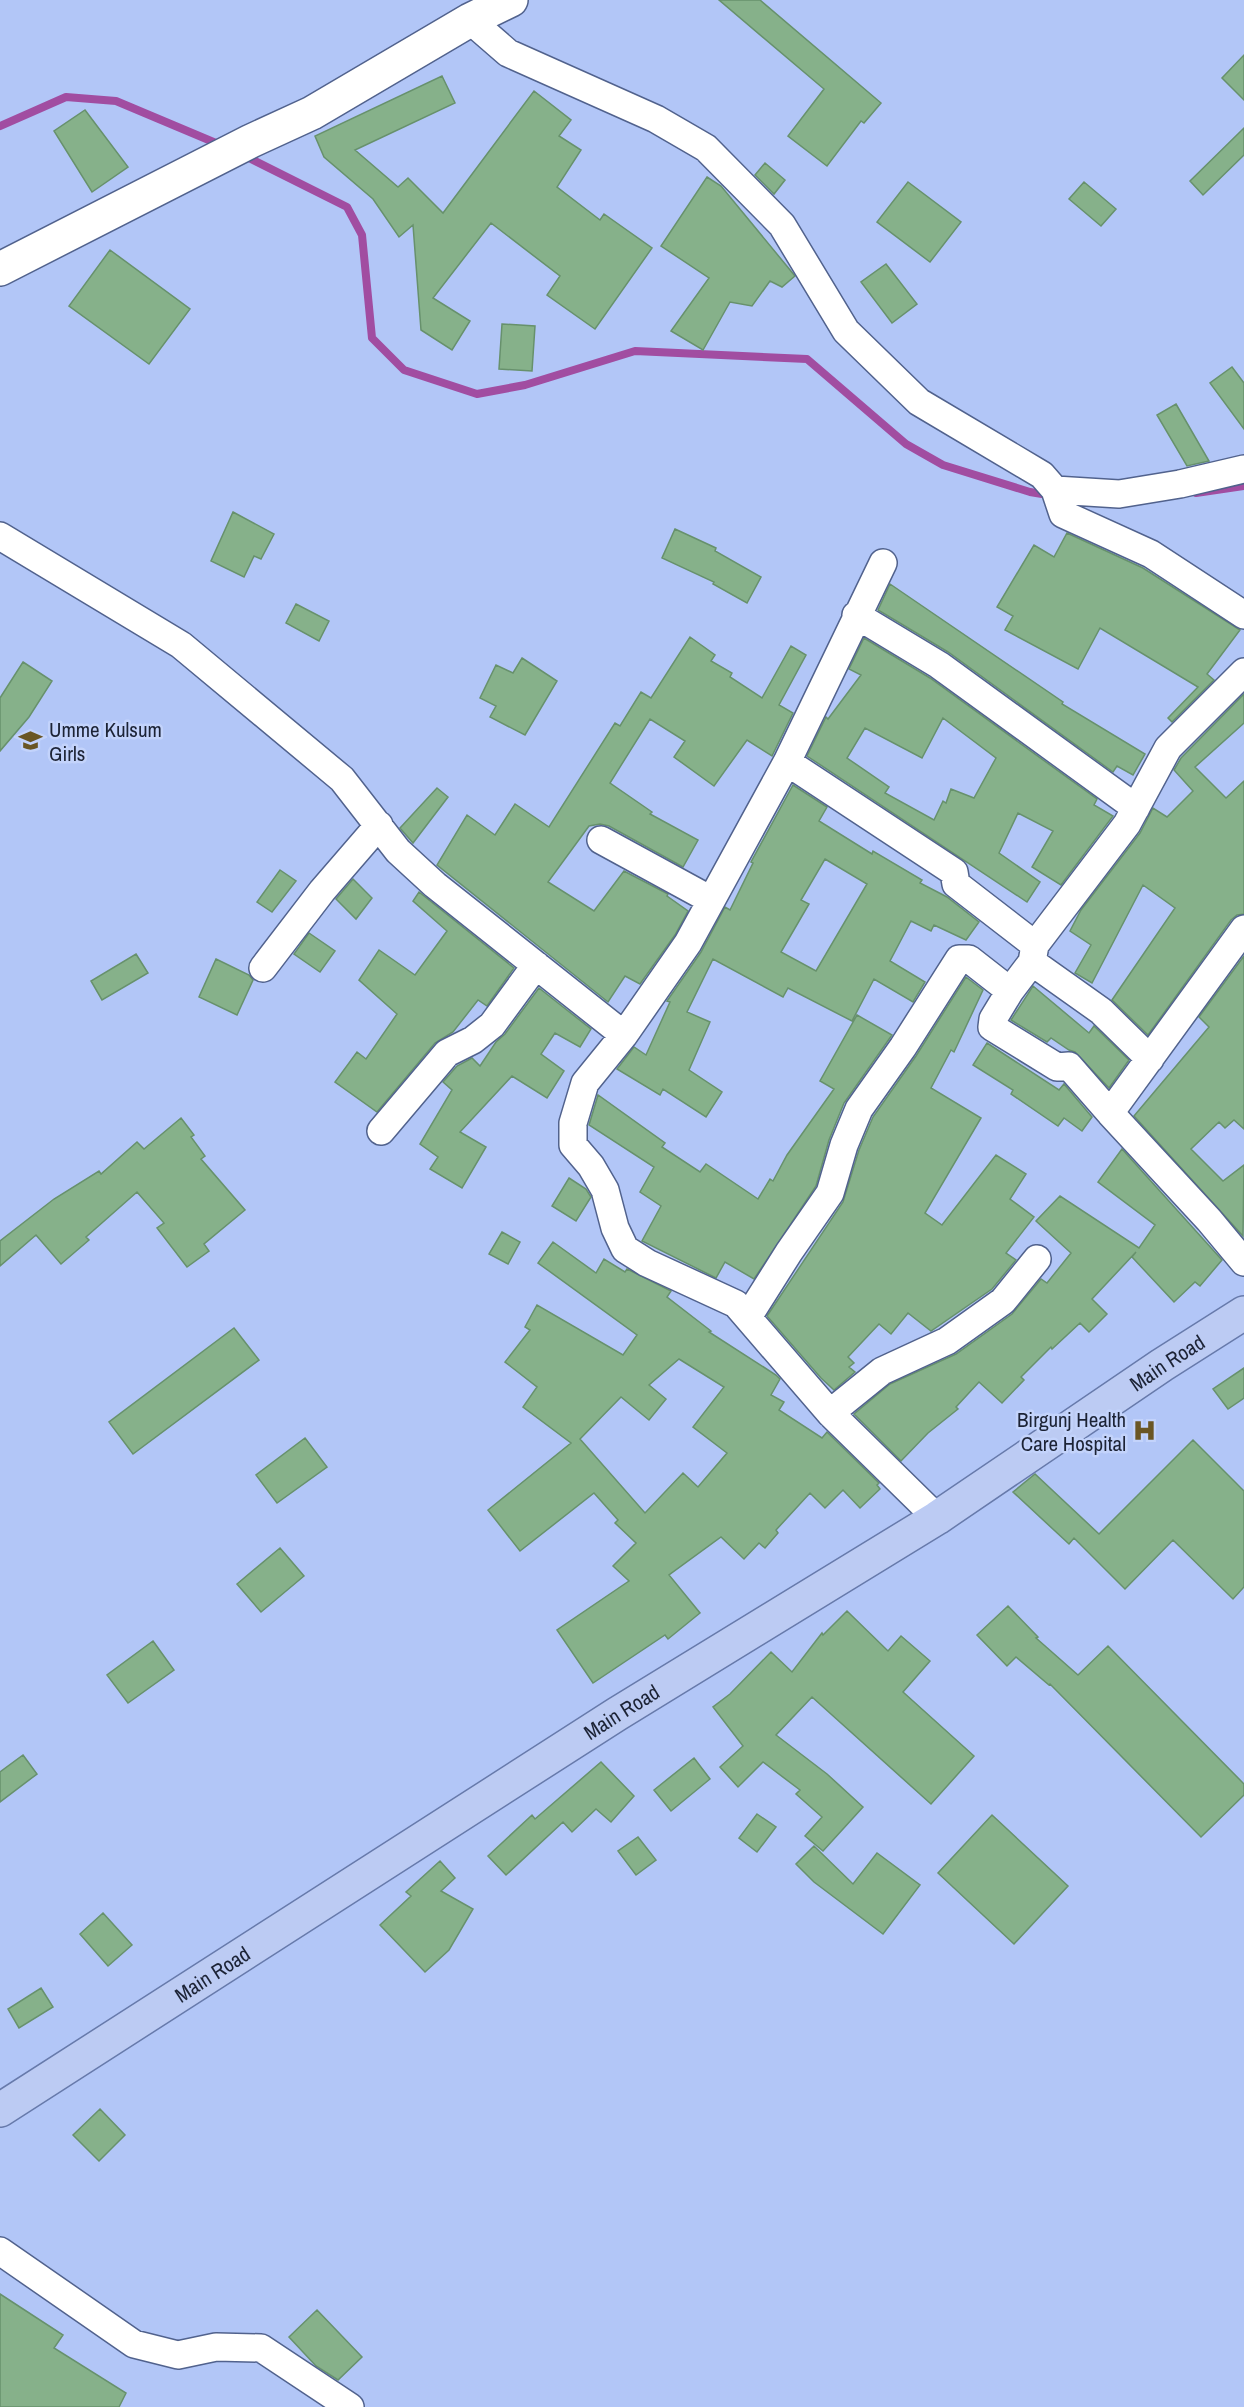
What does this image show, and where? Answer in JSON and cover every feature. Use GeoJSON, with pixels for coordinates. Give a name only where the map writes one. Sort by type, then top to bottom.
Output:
{"type":"FeatureCollection","features":[{"type":"Feature","properties":{"kind":"main road","name":"Main Road"},"geometry":{"type":"LineString","coordinates":[[0,2110],[617,1714],[937,1518],[1162,1365],[1244,1313]]}},
{"type":"Feature","properties":{"kind":"street"},"geometry":{"type":"LineString","coordinates":[[0,269],[251,141],[312,113],[470,20],[511,0]]}},
{"type":"Feature","properties":{"kind":"street"},"geometry":{"type":"LineString","coordinates":[[470,20],[508,53],[656,119],[706,148],[782,225],[846,332],[920,402],[1042,476],[1059,502],[1151,554],[1244,615]]}},
{"type":"Feature","properties":{"kind":"street"},"geometry":{"type":"LineString","coordinates":[[1059,502],[1180,484],[1244,469]]}},
{"type":"Feature","properties":{"kind":"street"},"geometry":{"type":"LineString","coordinates":[[0,536],[181,645],[342,779],[398,851],[435,885],[624,1035]]}},
{"type":"Feature","properties":{"kind":"street"},"geometry":{"type":"LineString","coordinates":[[883,563],[787,762],[688,943],[624,1035],[585,1083],[573,1123],[573,1144],[591,1166],[605,1190],[615,1228],[626,1249],[647,1263],[736,1304],[830,1413],[937,1518]]}},
{"type":"Feature","properties":{"kind":"street"},"geometry":{"type":"LineString","coordinates":[[856,615],[939,665],[1136,808]]}},
{"type":"Feature","properties":{"kind":"street"},"geometry":{"type":"LineString","coordinates":[[1244,672],[1168,748],[1127,824],[1033,953],[993,1019],[992,1027],[1057,1067],[1069,1066],[1209,1220],[1244,1262]]}},
{"type":"Feature","properties":{"kind":"street"},"geometry":{"type":"LineString","coordinates":[[787,762],[954,872],[956,884],[1101,1011],[1150,1059]]}},
{"type":"Feature","properties":{"kind":"street"},"geometry":{"type":"LineString","coordinates":[[263,968],[322,891],[379,825]]}},
{"type":"Feature","properties":{"kind":"street"},"geometry":{"type":"LineString","coordinates":[[601,840],[711,900]]}},
{"type":"Feature","properties":{"kind":"street"},"geometry":{"type":"LineString","coordinates":[[1110,1113],[1244,929]]}},
{"type":"Feature","properties":{"kind":"street"},"geometry":{"type":"LineString","coordinates":[[748,1317],[830,1193],[844,1145],[859,1109],[903,1047],[959,959],[969,959],[1010,991]]}},
{"type":"Feature","properties":{"kind":"street"},"geometry":{"type":"LineString","coordinates":[[381,1131],[447,1053],[473,1040],[492,1025],[536,966]]}},
{"type":"Feature","properties":{"kind":"street"},"geometry":{"type":"LineString","coordinates":[[830,1413],[882,1371],[947,1341],[1003,1301],[1037,1259]]}},
{"type":"Feature","properties":{"kind":"street"},"geometry":{"type":"LineString","coordinates":[[0,2251],[134,2344],[178,2355],[216,2347],[261,2348],[350,2407]]}},
{"type":"Feature","properties":{"kind":"building"},"geometry":{"type":"Polygon","coordinates":[[[719,0],[760,0],[881,103],[864,123],[861,121],[827,166],[788,136],[824,89],[719,0]]]}},
{"type":"Feature","properties":{"kind":"building"},"geometry":{"type":"Polygon","coordinates":[[[1244,55],[1244,100],[1222,78],[1244,55]]]}},
{"type":"Feature","properties":{"kind":"building"},"geometry":{"type":"Polygon","coordinates":[[[442,76],[455,103],[355,150],[398,187],[408,178],[443,213],[534,91],[571,120],[559,136],[581,150],[557,187],[600,220],[604,214],[652,248],[595,329],[547,295],[560,276],[491,223],[433,298],[470,321],[452,350],[421,330],[413,225],[399,237],[373,199],[324,157],[315,136],[442,76]]]}},
{"type":"Feature","properties":{"kind":"building"},"geometry":{"type":"Polygon","coordinates":[[[85,110],[128,167],[92,192],[54,131],[85,110]]]}},
{"type":"Feature","properties":{"kind":"building"},"geometry":{"type":"Polygon","coordinates":[[[1244,128],[1244,155],[1203,195],[1190,181],[1244,128]]]}},
{"type":"Feature","properties":{"kind":"building"},"geometry":{"type":"Polygon","coordinates":[[[765,163],[785,180],[774,194],[755,175],[765,163]]]}},
{"type":"Feature","properties":{"kind":"building"},"geometry":{"type":"Polygon","coordinates":[[[707,177],[721,186],[795,276],[782,287],[770,281],[752,306],[730,302],[703,350],[671,331],[709,278],[661,246],[707,177]]]}},
{"type":"Feature","properties":{"kind":"building"},"geometry":{"type":"Polygon","coordinates":[[[908,182],[961,222],[930,262],[877,222],[908,182]]]}},
{"type":"Feature","properties":{"kind":"building"},"geometry":{"type":"Polygon","coordinates":[[[1084,182],[1116,209],[1101,226],[1069,199],[1084,182]]]}},
{"type":"Feature","properties":{"kind":"building"},"geometry":{"type":"Polygon","coordinates":[[[110,250],[190,309],[149,364],[69,306],[110,250]]]}},
{"type":"Feature","properties":{"kind":"building"},"geometry":{"type":"Polygon","coordinates":[[[886,264],[917,304],[892,323],[861,282],[886,264]]]}},
{"type":"Feature","properties":{"kind":"building"},"geometry":{"type":"Polygon","coordinates":[[[502,324],[535,326],[532,371],[499,369],[502,324]]]}},
{"type":"Feature","properties":{"kind":"building"},"geometry":{"type":"Polygon","coordinates":[[[1232,367],[1244,383],[1244,429],[1210,383],[1232,367]]]}},
{"type":"Feature","properties":{"kind":"building"},"geometry":{"type":"Polygon","coordinates":[[[1176,404],[1209,461],[1187,466],[1157,415],[1176,404]]]}},
{"type":"Feature","properties":{"kind":"building"},"geometry":{"type":"Polygon","coordinates":[[[233,512],[274,534],[261,559],[254,556],[244,577],[211,561],[233,512]]]}},
{"type":"Feature","properties":{"kind":"building"},"geometry":{"type":"Polygon","coordinates":[[[675,529],[716,548],[715,551],[761,577],[747,603],[713,584],[714,582],[662,558],[675,529]]]}},
{"type":"Feature","properties":{"kind":"building"},"geometry":{"type":"Polygon","coordinates":[[[1067,533],[1143,568],[1240,630],[1207,674],[1214,680],[1172,722],[1168,718],[1198,687],[1100,628],[1078,669],[1005,630],[1013,616],[997,607],[1034,545],[1054,557],[1067,533]]]}},
{"type":"Feature","properties":{"kind":"building"},"geometry":{"type":"Polygon","coordinates":[[[890,584],[1063,702],[1062,704],[1145,754],[1133,775],[1117,766],[1113,772],[948,652],[878,610],[890,584]]]}},
{"type":"Feature","properties":{"kind":"building"},"geometry":{"type":"Polygon","coordinates":[[[296,604],[329,621],[319,641],[286,623],[296,604]]]}},
{"type":"Feature","properties":{"kind":"building"},"geometry":{"type":"Polygon","coordinates":[[[690,637],[715,655],[711,661],[732,673],[730,677],[762,698],[791,646],[806,655],[779,705],[793,713],[772,756],[747,740],[714,786],[674,757],[685,741],[650,719],[610,783],[652,812],[650,814],[698,840],[683,867],[609,826],[600,824],[589,826],[548,882],[594,911],[624,871],[668,894],[667,896],[688,911],[675,935],[640,984],[625,976],[608,1002],[437,865],[467,815],[495,835],[515,804],[549,827],[615,723],[620,726],[641,692],[651,698],[690,637]]]}},
{"type":"Feature","properties":{"kind":"building"},"geometry":{"type":"Polygon","coordinates":[[[864,638],[930,678],[1097,799],[1094,805],[1113,816],[1061,885],[1032,867],[1053,831],[1018,813],[999,853],[1040,882],[1027,902],[807,756],[826,717],[828,719],[861,675],[849,669],[864,638]],[[943,718],[922,758],[865,728],[847,758],[889,787],[885,793],[934,820],[943,801],[946,803],[951,789],[974,798],[996,758],[943,718]]]}},
{"type":"Feature","properties":{"kind":"building"},"geometry":{"type":"Polygon","coordinates":[[[522,658],[557,681],[525,735],[490,717],[496,706],[480,698],[496,665],[513,673],[522,658]]]}},
{"type":"Feature","properties":{"kind":"building"},"geometry":{"type":"Polygon","coordinates":[[[23,662],[52,681],[29,717],[0,751],[0,698],[23,662]]]}},
{"type":"Feature","properties":{"kind":"building"},"geometry":{"type":"Polygon","coordinates":[[[1244,694],[1244,723],[1195,767],[1226,798],[1244,781],[1244,914],[1237,915],[1231,920],[1148,1035],[1112,1000],[1175,908],[1143,885],[1092,983],[1075,973],[1091,945],[1070,931],[1081,910],[1140,833],[1153,808],[1167,817],[1193,791],[1174,770],[1181,758],[1244,694]]]}},
{"type":"Feature","properties":{"kind":"building"},"geometry":{"type":"Polygon","coordinates":[[[793,785],[827,807],[819,821],[872,854],[873,851],[922,880],[920,883],[947,897],[979,922],[966,940],[934,925],[931,931],[911,921],[890,961],[925,982],[913,1002],[874,979],[852,1021],[788,988],[783,997],[713,959],[687,1012],[710,1022],[689,1070],[722,1092],[706,1117],[663,1089],[660,1095],[617,1069],[634,1047],[646,1055],[670,1002],[667,1001],[701,952],[725,907],[730,910],[753,863],[751,862],[793,785]],[[825,859],[801,900],[809,904],[781,952],[816,971],[867,884],[825,859]]]}},
{"type":"Feature","properties":{"kind":"building"},"geometry":{"type":"Polygon","coordinates":[[[437,788],[448,797],[413,843],[400,828],[437,788]]]}},
{"type":"Feature","properties":{"kind":"building"},"geometry":{"type":"Polygon","coordinates":[[[280,870],[296,881],[272,912],[257,902],[280,870]]]}},
{"type":"Feature","properties":{"kind":"building"},"geometry":{"type":"Polygon","coordinates":[[[353,879],[372,898],[356,919],[336,899],[353,879]]]}},
{"type":"Feature","properties":{"kind":"building"},"geometry":{"type":"Polygon","coordinates":[[[419,892],[514,968],[487,1006],[478,1000],[453,1032],[435,1043],[377,1112],[335,1082],[357,1052],[366,1059],[397,1014],[359,980],[379,950],[415,975],[447,931],[413,901],[419,892]]]}},
{"type":"Feature","properties":{"kind":"building"},"geometry":{"type":"Polygon","coordinates":[[[309,933],[335,951],[320,972],[294,954],[309,933]]]}},
{"type":"Feature","properties":{"kind":"building"},"geometry":{"type":"Polygon","coordinates":[[[136,954],[148,973],[102,1000],[91,981],[136,954]]]}},
{"type":"Feature","properties":{"kind":"building"},"geometry":{"type":"Polygon","coordinates":[[[1244,956],[1244,1129],[1234,1120],[1225,1128],[1219,1122],[1191,1149],[1223,1181],[1244,1165],[1243,1236],[1134,1116],[1209,1027],[1199,1017],[1244,956]]]}},
{"type":"Feature","properties":{"kind":"building"},"geometry":{"type":"Polygon","coordinates":[[[216,959],[249,975],[253,980],[237,1015],[199,997],[216,959]]]}},
{"type":"Feature","properties":{"kind":"building"},"geometry":{"type":"Polygon","coordinates":[[[966,977],[983,990],[954,1052],[951,1050],[931,1088],[981,1118],[925,1213],[942,1225],[996,1155],[1026,1174],[1010,1199],[1034,1217],[1006,1253],[1016,1260],[992,1289],[931,1331],[908,1313],[891,1334],[879,1324],[848,1357],[854,1363],[849,1367],[855,1372],[834,1390],[767,1316],[843,1202],[859,1150],[873,1117],[916,1056],[966,977]]]}},
{"type":"Feature","properties":{"kind":"building"},"geometry":{"type":"Polygon","coordinates":[[[1033,986],[1089,1033],[1094,1026],[1129,1060],[1109,1088],[1075,1052],[1051,1038],[1047,1042],[1011,1020],[1033,986]]]}},
{"type":"Feature","properties":{"kind":"building"},"geometry":{"type":"Polygon","coordinates":[[[539,988],[591,1029],[580,1047],[555,1033],[541,1054],[564,1071],[547,1098],[512,1076],[460,1132],[486,1147],[462,1188],[430,1169],[438,1157],[420,1144],[452,1090],[443,1082],[457,1066],[472,1058],[480,1066],[539,988]]]}},
{"type":"Feature","properties":{"kind":"building"},"geometry":{"type":"Polygon","coordinates":[[[857,1015],[892,1035],[844,1103],[829,1140],[816,1186],[754,1279],[725,1262],[716,1278],[642,1241],[661,1206],[640,1192],[654,1167],[589,1125],[598,1095],[665,1143],[662,1147],[700,1172],[706,1164],[758,1199],[770,1179],[773,1181],[787,1155],[834,1089],[820,1081],[857,1015]]]}},
{"type":"Feature","properties":{"kind":"building"},"geometry":{"type":"Polygon","coordinates":[[[987,1043],[1059,1090],[1064,1084],[1092,1117],[1082,1131],[1064,1118],[1058,1126],[1011,1094],[1013,1090],[973,1065],[987,1043]]]}},
{"type":"Feature","properties":{"kind":"building"},"geometry":{"type":"Polygon","coordinates":[[[181,1118],[194,1135],[191,1137],[205,1156],[201,1159],[245,1210],[204,1244],[209,1251],[187,1267],[157,1228],[164,1223],[137,1192],[86,1237],[89,1240],[61,1264],[36,1235],[0,1266],[0,1241],[54,1199],[99,1171],[101,1174],[137,1142],[144,1149],[181,1118]]]}},
{"type":"Feature","properties":{"kind":"building"},"geometry":{"type":"Polygon","coordinates":[[[1122,1149],[1222,1260],[1200,1286],[1195,1282],[1174,1302],[1132,1257],[1136,1252],[1092,1299],[1107,1314],[1089,1332],[1080,1323],[1052,1349],[1051,1347],[1021,1377],[1024,1380],[1002,1403],[979,1382],[956,1407],[958,1409],[928,1433],[901,1461],[854,1414],[890,1384],[956,1354],[1012,1314],[1041,1279],[1047,1283],[1071,1253],[1036,1221],[1060,1196],[1139,1248],[1155,1225],[1098,1182],[1122,1149]]]}},
{"type":"Feature","properties":{"kind":"building"},"geometry":{"type":"Polygon","coordinates":[[[569,1178],[586,1189],[591,1197],[576,1221],[552,1206],[569,1178]]]}},
{"type":"Feature","properties":{"kind":"building"},"geometry":{"type":"Polygon","coordinates":[[[502,1232],[520,1242],[508,1264],[489,1254],[502,1232]]]}},
{"type":"Feature","properties":{"kind":"building"},"geometry":{"type":"Polygon","coordinates":[[[553,1242],[596,1273],[604,1259],[625,1272],[627,1269],[671,1291],[667,1297],[711,1331],[709,1332],[780,1379],[771,1395],[784,1402],[779,1410],[822,1438],[827,1432],[879,1483],[877,1485],[880,1489],[860,1508],[843,1490],[825,1508],[810,1493],[776,1530],[778,1533],[765,1548],[759,1543],[744,1559],[721,1537],[669,1575],[700,1613],[668,1639],[665,1635],[593,1683],[557,1630],[629,1581],[613,1566],[636,1543],[615,1523],[618,1520],[594,1493],[520,1551],[488,1510],[571,1443],[523,1407],[537,1387],[505,1362],[530,1330],[525,1327],[537,1305],[623,1355],[637,1335],[538,1263],[553,1242]],[[679,1359],[649,1385],[666,1399],[649,1420],[621,1397],[580,1439],[645,1513],[683,1473],[698,1487],[727,1453],[693,1427],[724,1387],[679,1359]]]}},
{"type":"Feature","properties":{"kind":"building"},"geometry":{"type":"Polygon","coordinates":[[[234,1328],[259,1360],[133,1454],[109,1422],[234,1328]]]}},
{"type":"Feature","properties":{"kind":"building"},"geometry":{"type":"Polygon","coordinates":[[[1244,1368],[1244,1398],[1228,1409],[1213,1389],[1244,1368]]]}},
{"type":"Feature","properties":{"kind":"building"},"geometry":{"type":"Polygon","coordinates":[[[305,1438],[327,1467],[277,1503],[256,1475],[305,1438]]]}},
{"type":"Feature","properties":{"kind":"building"},"geometry":{"type":"Polygon","coordinates":[[[1193,1440],[1244,1491],[1244,1587],[1233,1599],[1173,1540],[1125,1589],[1074,1538],[1069,1544],[1013,1492],[1035,1474],[1099,1534],[1193,1440]]]}},
{"type":"Feature","properties":{"kind":"building"},"geometry":{"type":"Polygon","coordinates":[[[280,1548],[304,1576],[261,1612],[237,1584],[280,1548]]]}},
{"type":"Feature","properties":{"kind":"building"},"geometry":{"type":"Polygon","coordinates":[[[1008,1606],[1038,1637],[1036,1638],[1078,1675],[1108,1646],[1244,1784],[1244,1795],[1201,1837],[1050,1684],[1016,1657],[1007,1666],[977,1635],[1008,1606]]]}},
{"type":"Feature","properties":{"kind":"building"},"geometry":{"type":"Polygon","coordinates":[[[847,1611],[888,1651],[901,1636],[930,1661],[903,1692],[974,1756],[931,1804],[812,1697],[776,1735],[827,1774],[863,1807],[823,1851],[805,1836],[822,1817],[796,1794],[800,1790],[763,1762],[738,1787],[720,1767],[743,1746],[713,1707],[730,1694],[771,1652],[792,1672],[822,1633],[823,1635],[847,1611]]]}},
{"type":"Feature","properties":{"kind":"building"},"geometry":{"type":"Polygon","coordinates":[[[153,1641],[174,1670],[128,1703],[107,1675],[153,1641]]]}},
{"type":"Feature","properties":{"kind":"building"},"geometry":{"type":"Polygon","coordinates":[[[23,1755],[37,1774],[0,1802],[0,1772],[23,1755]]]}},
{"type":"Feature","properties":{"kind":"building"},"geometry":{"type":"Polygon","coordinates":[[[694,1758],[710,1779],[671,1811],[654,1790],[694,1758]]]}},
{"type":"Feature","properties":{"kind":"building"},"geometry":{"type":"Polygon","coordinates":[[[601,1762],[634,1796],[611,1822],[596,1809],[572,1832],[563,1822],[506,1875],[488,1856],[532,1815],[535,1819],[601,1762]]]}},
{"type":"Feature","properties":{"kind":"building"},"geometry":{"type":"Polygon","coordinates":[[[757,1814],[776,1827],[757,1852],[739,1838],[757,1814]]]}},
{"type":"Feature","properties":{"kind":"building"},"geometry":{"type":"Polygon","coordinates":[[[992,1815],[1068,1886],[1014,1944],[938,1873],[992,1815]]]}},
{"type":"Feature","properties":{"kind":"building"},"geometry":{"type":"Polygon","coordinates":[[[638,1837],[656,1860],[636,1875],[618,1851],[638,1837]]]}},
{"type":"Feature","properties":{"kind":"building"},"geometry":{"type":"Polygon","coordinates":[[[814,1846],[853,1884],[877,1853],[920,1885],[883,1934],[814,1882],[796,1864],[814,1846]]]}},
{"type":"Feature","properties":{"kind":"building"},"geometry":{"type":"Polygon","coordinates":[[[440,1861],[455,1878],[441,1891],[473,1909],[449,1950],[425,1972],[380,1925],[411,1896],[406,1892],[440,1861]]]}},
{"type":"Feature","properties":{"kind":"building"},"geometry":{"type":"Polygon","coordinates":[[[103,1913],[132,1945],[108,1966],[80,1934],[103,1913]]]}},
{"type":"Feature","properties":{"kind":"building"},"geometry":{"type":"Polygon","coordinates":[[[41,1988],[53,2007],[19,2028],[8,2009],[41,1988]]]}},
{"type":"Feature","properties":{"kind":"building"},"geometry":{"type":"Polygon","coordinates":[[[100,2109],[125,2135],[99,2161],[73,2135],[100,2109]]]}},
{"type":"Feature","properties":{"kind":"building"},"geometry":{"type":"Polygon","coordinates":[[[0,2294],[63,2335],[54,2348],[126,2393],[119,2407],[0,2407],[0,2294]]]}},
{"type":"Feature","properties":{"kind":"building"},"geometry":{"type":"Polygon","coordinates":[[[317,2310],[362,2357],[338,2380],[316,2366],[289,2337],[317,2310]]]}},
{"type":"Feature","properties":{"kind":"waterway"},"geometry":{"type":"LineString","coordinates":[[0,126],[66,97],[116,101],[223,146]]}},
{"type":"Feature","properties":{"kind":"waterway"},"geometry":{"type":"LineString","coordinates":[[245,156],[347,207],[362,235],[372,338],[404,370],[477,394],[525,385],[635,351],[807,359],[906,444],[943,465],[1030,492],[1048,495]]}},
{"type":"Feature","properties":{"kind":"waterway"},"geometry":{"type":"LineString","coordinates":[[1196,493],[1244,486]]}},
{"type":"Feature","properties":{"kind":"place","name":"Umme Kulsum Girls"},"geometry":{"type":"Point","coordinates":[31,741]}},
{"type":"Feature","properties":{"kind":"place","name":"Birgunj Health Care Hospital"},"geometry":{"type":"Point","coordinates":[1144,1431]}}]}
